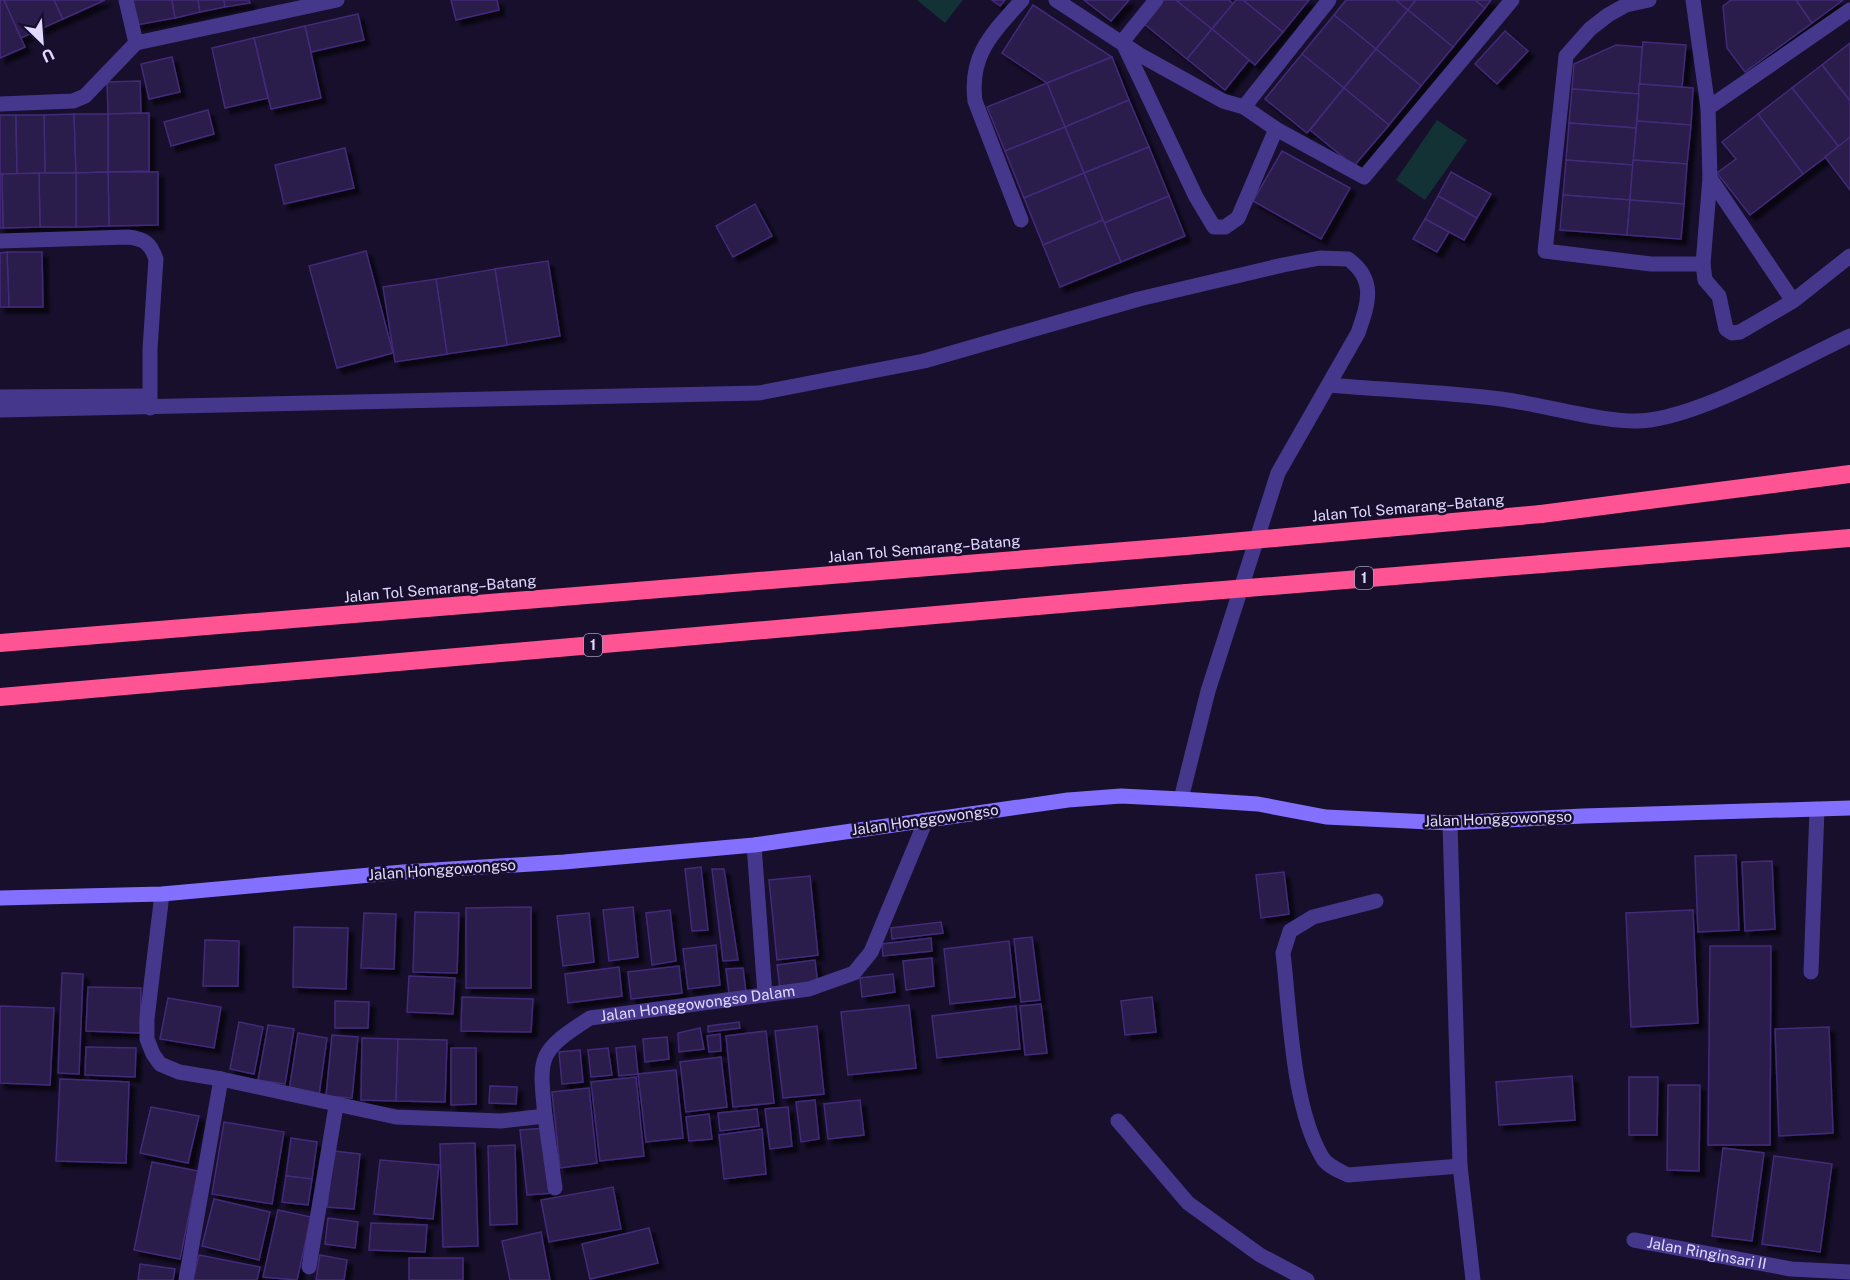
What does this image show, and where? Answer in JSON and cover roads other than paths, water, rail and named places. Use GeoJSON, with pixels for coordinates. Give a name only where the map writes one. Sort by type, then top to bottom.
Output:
{"type":"FeatureCollection","features":[{"type":"Feature","properties":{"kind":"highway","name":"Jalan Tol Semarang–Batang"},"geometry":{"type":"LineString","coordinates":[[0,643],[1186,546],[1540,514],[1850,474]]}},
{"type":"Feature","properties":{"kind":"highway","name":"1"},"geometry":{"type":"LineString","coordinates":[[0,698],[1186,593],[1850,538]]}},
{"type":"Feature","properties":{"kind":"street"},"geometry":{"type":"LineString","coordinates":[[126,0],[136,43]]}},
{"type":"Feature","properties":{"kind":"street"},"geometry":{"type":"LineString","coordinates":[[0,104],[73,101],[85,96],[136,43],[337,0]]}},
{"type":"Feature","properties":{"kind":"street"},"geometry":{"type":"LineString","coordinates":[[1021,220],[975,101],[973,89],[974,74],[984,45],[1022,0]]}},
{"type":"Feature","properties":{"kind":"street"},"geometry":{"type":"LineString","coordinates":[[1056,0],[1223,101],[1244,107],[1276,129],[1364,177],[1512,0]]}},
{"type":"Feature","properties":{"kind":"street"},"geometry":{"type":"LineString","coordinates":[[1122,42],[1156,0]]}},
{"type":"Feature","properties":{"kind":"street"},"geometry":{"type":"LineString","coordinates":[[1244,107],[1329,0]]}},
{"type":"Feature","properties":{"kind":"street"},"geometry":{"type":"LineString","coordinates":[[1649,0],[1626,5],[1608,15],[1590,29],[1566,56],[1545,251],[1651,264],[1703,264]]}},
{"type":"Feature","properties":{"kind":"street"},"geometry":{"type":"LineString","coordinates":[[1693,0],[1708,108],[1710,178],[1703,264],[1705,280],[1719,296],[1722,320],[1726,329],[1732,333],[1750,327],[1793,301],[1850,256]]}},
{"type":"Feature","properties":{"kind":"street"},"geometry":{"type":"LineString","coordinates":[[1708,108],[1850,10]]}},
{"type":"Feature","properties":{"kind":"street"},"geometry":{"type":"LineString","coordinates":[[1122,42],[1196,197],[1214,227],[1225,227],[1238,218],[1276,129]]}},
{"type":"Feature","properties":{"kind":"street"},"geometry":{"type":"LineString","coordinates":[[1710,178],[1793,301]]}},
{"type":"Feature","properties":{"kind":"street"},"geometry":{"type":"LineString","coordinates":[[0,241],[128,237],[143,238],[151,245],[156,259],[150,402]]}},
{"type":"Feature","properties":{"kind":"street"},"geometry":{"type":"LineString","coordinates":[[0,410],[150,402],[759,393],[924,361],[1139,299],[1320,258],[1348,259],[1364,275],[1369,285],[1358,333],[1278,473],[1208,691],[1181,799]]}},
{"type":"Feature","properties":{"kind":"street"},"geometry":{"type":"LineString","coordinates":[[1329,385],[1501,399],[1613,418],[1647,421],[1683,413],[1715,400],[1850,336]]}},
{"type":"Feature","properties":{"kind":"street"},"geometry":{"type":"LineString","coordinates":[[0,397],[150,402]]}},
{"type":"Feature","properties":{"kind":"street","name":"Jalan Honggowongso"},"geometry":{"type":"LineString","coordinates":[[0,898],[162,894],[403,872],[564,862],[754,845],[1068,800],[1120,796],[1258,804],[1326,817],[1450,823],[1583,816],[1850,808]]}},
{"type":"Feature","properties":{"kind":"street"},"geometry":{"type":"LineString","coordinates":[[1811,972],[1817,809]]}},
{"type":"Feature","properties":{"kind":"street","name":"Jalan Honggowongso Dalam"},"geometry":{"type":"LineString","coordinates":[[544,1116],[541,1077],[545,1053],[564,1035],[590,1018],[818,987],[854,974],[872,952],[926,820]]}},
{"type":"Feature","properties":{"kind":"street"},"geometry":{"type":"LineString","coordinates":[[1450,823],[1460,1166],[1473,1280]]}},
{"type":"Feature","properties":{"kind":"street"},"geometry":{"type":"LineString","coordinates":[[754,845],[765,995]]}},
{"type":"Feature","properties":{"kind":"street"},"geometry":{"type":"LineString","coordinates":[[162,894],[147,1019],[147,1039],[160,1064],[179,1072],[396,1117],[501,1120],[544,1116],[555,1188]]}},
{"type":"Feature","properties":{"kind":"street"},"geometry":{"type":"LineString","coordinates":[[1376,901],[1313,917],[1290,931],[1283,953],[1302,1112],[1322,1158],[1333,1168],[1348,1175],[1460,1166]]}},
{"type":"Feature","properties":{"kind":"street"},"geometry":{"type":"LineString","coordinates":[[186,1280],[221,1079]]}},
{"type":"Feature","properties":{"kind":"street"},"geometry":{"type":"LineString","coordinates":[[309,1268],[336,1106]]}},
{"type":"Feature","properties":{"kind":"street"},"geometry":{"type":"LineString","coordinates":[[1118,1121],[1188,1203],[1260,1255],[1307,1280]]}},
{"type":"Feature","properties":{"kind":"street","name":"Jalan Ringinsari II"},"geometry":{"type":"LineString","coordinates":[[1634,1240],[1791,1274],[1850,1272]]}}]}
